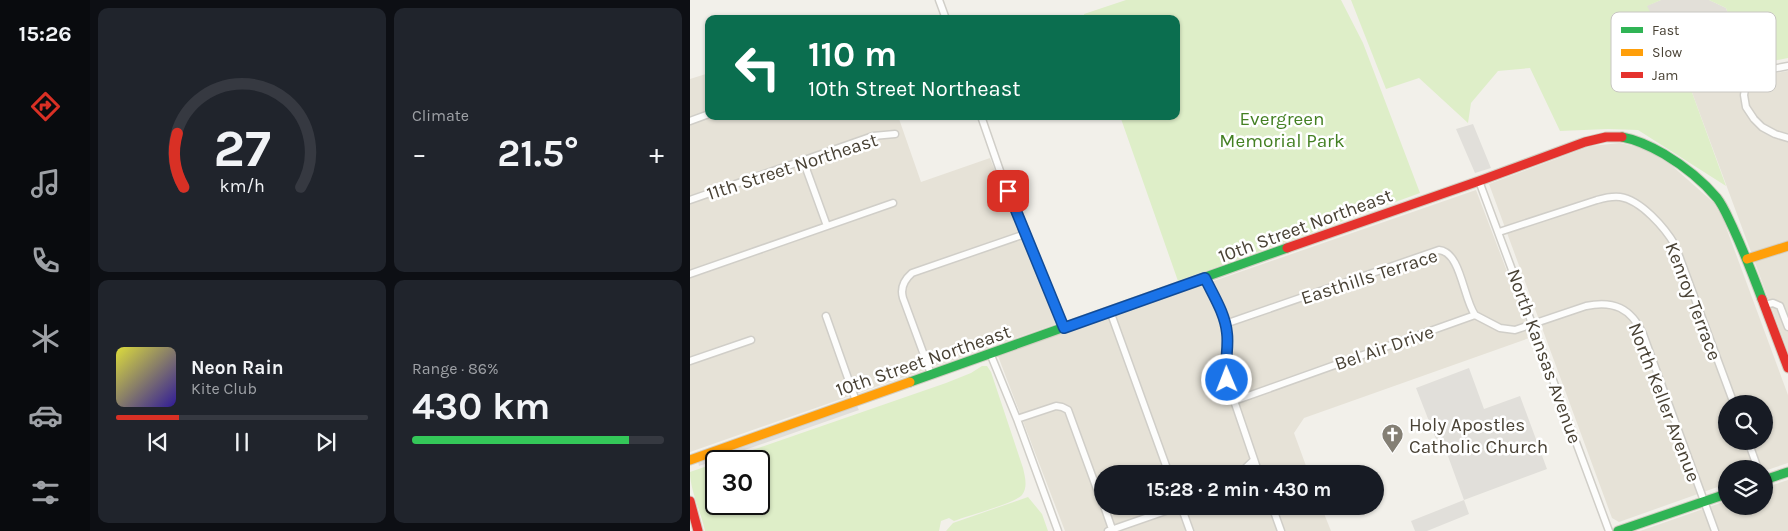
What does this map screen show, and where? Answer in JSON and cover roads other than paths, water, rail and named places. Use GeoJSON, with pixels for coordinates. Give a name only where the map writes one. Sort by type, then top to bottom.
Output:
{"type":"FeatureCollection","features":[{"type":"Feature","properties":{"kind":"main road","name":"10th Street Northeast"},"geometry":{"type":"LineString","coordinates":[[690,460],[1393,210],[1480,182],[1585,142],[1606,137],[1634,139],[1661,151],[1694,174],[1716,197],[1730,219],[1747,259],[1788,368]]}},
{"type":"Feature","properties":{"kind":"main road"},"geometry":{"type":"LineString","coordinates":[[1747,259],[1788,246]]}},
{"type":"Feature","properties":{"kind":"main road"},"geometry":{"type":"LineString","coordinates":[[1773,477],[1788,472]]}},
{"type":"Feature","properties":{"kind":"main road"},"geometry":{"type":"LineString","coordinates":[[1618,531],[1718,497]]}},
{"type":"Feature","properties":{"kind":"main road"},"geometry":{"type":"LineString","coordinates":[[690,501],[698,531]]}},
{"type":"Feature","properties":{"kind":"street"},"geometry":{"type":"LineString","coordinates":[[939,0],[945,15]]}},
{"type":"Feature","properties":{"kind":"street"},"geometry":{"type":"LineString","coordinates":[[1745,92],[1746,107],[1754,119],[1774,134],[1788,138]]}},
{"type":"Feature","properties":{"kind":"street"},"geometry":{"type":"LineString","coordinates":[[690,121],[705,115]]}},
{"type":"Feature","properties":{"kind":"street"},"geometry":{"type":"LineString","coordinates":[[982,120],[1008,191],[1064,328]]}},
{"type":"Feature","properties":{"kind":"street","name":"11th Street Northeast"},"geometry":{"type":"LineString","coordinates":[[690,200],[873,136],[895,134]]}},
{"type":"Feature","properties":{"kind":"street"},"geometry":{"type":"LineString","coordinates":[[803,160],[827,226]]}},
{"type":"Feature","properties":{"kind":"street","name":"North Kansas Avenue"},"geometry":{"type":"LineString","coordinates":[[1480,182],[1609,531]]}},
{"type":"Feature","properties":{"kind":"street","name":"Kenroy Terrace"},"geometry":{"type":"LineString","coordinates":[[1499,232],[1596,200],[1611,197],[1627,199],[1645,210],[1666,231],[1675,245],[1731,395]]}},
{"type":"Feature","properties":{"kind":"street"},"geometry":{"type":"LineString","coordinates":[[690,274],[893,203]]}},
{"type":"Feature","properties":{"kind":"street"},"geometry":{"type":"LineString","coordinates":[[931,374],[903,298],[904,281],[912,273],[1025,234]]}},
{"type":"Feature","properties":{"kind":"street","name":"Easthills Terrace"},"geometry":{"type":"LineString","coordinates":[[1225,324],[1439,250],[1447,252],[1454,260],[1470,306],[1475,314]]}},
{"type":"Feature","properties":{"kind":"street"},"geometry":{"type":"LineString","coordinates":[[1205,278],[1225,324],[1227,334],[1226,376],[1256,465]]}},
{"type":"Feature","properties":{"kind":"street"},"geometry":{"type":"LineString","coordinates":[[1764,305],[1773,303],[1780,306],[1788,327]]}},
{"type":"Feature","properties":{"kind":"street","name":"North Keller Avenue"},"geometry":{"type":"LineString","coordinates":[[1533,324],[1597,304],[1615,306],[1625,310],[1632,316],[1643,334],[1715,531]]}},
{"type":"Feature","properties":{"kind":"street"},"geometry":{"type":"LineString","coordinates":[[1110,311],[1166,465]]}},
{"type":"Feature","properties":{"kind":"street"},"geometry":{"type":"LineString","coordinates":[[1475,314],[1490,323],[1506,329],[1515,330],[1533,324]]}},
{"type":"Feature","properties":{"kind":"street","name":"Bel Air Drive"},"geometry":{"type":"LineString","coordinates":[[1234,401],[1475,314]]}},
{"type":"Feature","properties":{"kind":"street"},"geometry":{"type":"LineString","coordinates":[[826,316],[856,401]]}},
{"type":"Feature","properties":{"kind":"street"},"geometry":{"type":"LineString","coordinates":[[690,361],[751,340]]}},
{"type":"Feature","properties":{"kind":"street"},"geometry":{"type":"LineString","coordinates":[[990,354],[1017,419],[1058,531]]}},
{"type":"Feature","properties":{"kind":"street"},"geometry":{"type":"LineString","coordinates":[[1017,419],[1056,406],[1062,406],[1068,410],[1094,480]]}},
{"type":"Feature","properties":{"kind":"street"},"geometry":{"type":"LineString","coordinates":[[1249,465],[1254,460]]}},
{"type":"Feature","properties":{"kind":"street"},"geometry":{"type":"LineString","coordinates":[[1106,515],[1110,530],[1154,515]]}},
{"type":"Feature","properties":{"kind":"street"},"geometry":{"type":"LineString","coordinates":[[1184,515],[1190,531]]}},
{"type":"Feature","properties":{"kind":"street"},"geometry":{"type":"LineString","coordinates":[[1275,515],[1281,531]]}},
{"type":"Feature","properties":{"kind":"place","name":"Holy Apostles Catholic Church"},"geometry":{"type":"Point","coordinates":[1393,454]}},
{"type":"Feature","properties":{"kind":"park label","name":"Evergreen Memorial Park"},"geometry":{"type":"Point","coordinates":[1282,129]}}]}
